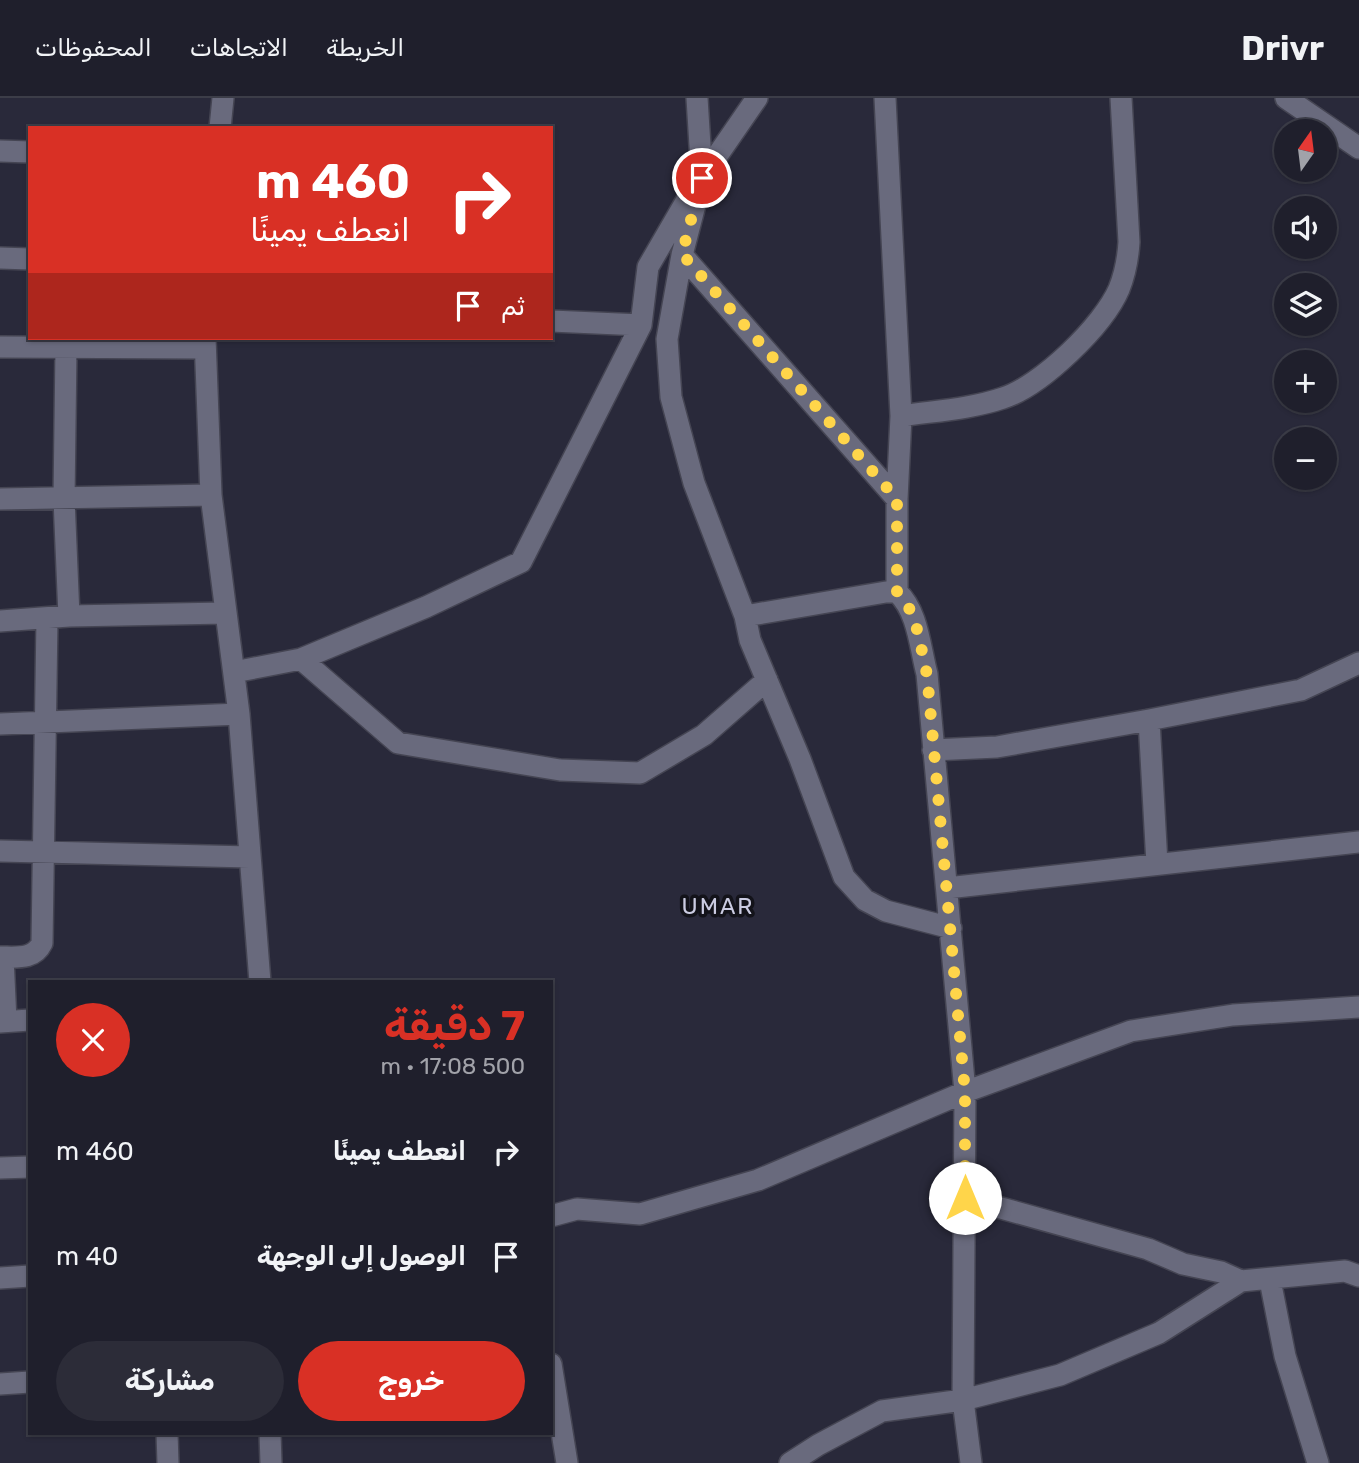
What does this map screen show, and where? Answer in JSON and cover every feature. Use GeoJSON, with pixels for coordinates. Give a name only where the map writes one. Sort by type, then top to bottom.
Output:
{"type":"FeatureCollection","features":[{"type":"Feature","properties":{"kind":"street"},"geometry":{"type":"LineString","coordinates":[[220,126],[223,98]]}},
{"type":"Feature","properties":{"kind":"street"},"geometry":{"type":"LineString","coordinates":[[697,98],[702,178],[682,254],[667,339],[671,397],[694,484],[744,616],[750,640],[800,759],[844,877],[864,900],[887,911],[951,928]]}},
{"type":"Feature","properties":{"kind":"street"},"geometry":{"type":"LineString","coordinates":[[234,672],[301,659],[426,607],[521,562],[641,325],[649,267],[702,178],[757,98]]}},
{"type":"Feature","properties":{"kind":"street"},"geometry":{"type":"LineString","coordinates":[[885,98],[901,416],[897,499],[897,592]]}},
{"type":"Feature","properties":{"kind":"street"},"geometry":{"type":"LineString","coordinates":[[901,416],[988,402],[1014,394],[1048,372],[1102,318],[1119,290],[1128,258],[1121,98]]}},
{"type":"Feature","properties":{"kind":"street"},"geometry":{"type":"LineString","coordinates":[[1286,98],[1359,148]]}},
{"type":"Feature","properties":{"kind":"street"},"geometry":{"type":"LineString","coordinates":[[0,151],[28,152]]}},
{"type":"Feature","properties":{"kind":"street"},"geometry":{"type":"LineString","coordinates":[[682,254],[897,499]]}},
{"type":"Feature","properties":{"kind":"street"},"geometry":{"type":"LineString","coordinates":[[0,258],[28,259]]}},
{"type":"Feature","properties":{"kind":"street"},"geometry":{"type":"LineString","coordinates":[[553,321],[641,325]]}},
{"type":"Feature","properties":{"kind":"street"},"geometry":{"type":"LineString","coordinates":[[0,347],[66,348],[205,343],[211,495],[239,715],[260,980]]}},
{"type":"Feature","properties":{"kind":"street"},"geometry":{"type":"LineString","coordinates":[[66,348],[64,499],[69,616]]}},
{"type":"Feature","properties":{"kind":"street"},"geometry":{"type":"LineString","coordinates":[[0,499],[211,495]]}},
{"type":"Feature","properties":{"kind":"street"},"geometry":{"type":"LineString","coordinates":[[744,616],[897,592],[906,600],[913,619],[927,674],[965,1092],[963,1400],[971,1463]]}},
{"type":"Feature","properties":{"kind":"street"},"geometry":{"type":"LineString","coordinates":[[0,621],[69,616],[225,613]]}},
{"type":"Feature","properties":{"kind":"street"},"geometry":{"type":"LineString","coordinates":[[28,1020],[3,1021],[2,957],[33,956],[42,943],[47,619]]}},
{"type":"Feature","properties":{"kind":"street"},"geometry":{"type":"LineString","coordinates":[[301,659],[398,743],[560,770],[640,773],[704,735],[767,680]]}},
{"type":"Feature","properties":{"kind":"street"},"geometry":{"type":"LineString","coordinates":[[933,750],[997,747],[1301,690],[1359,663]]}},
{"type":"Feature","properties":{"kind":"street"},"geometry":{"type":"LineString","coordinates":[[0,724],[239,715]]}},
{"type":"Feature","properties":{"kind":"street"},"geometry":{"type":"LineString","coordinates":[[1149,720],[1157,864]]}},
{"type":"Feature","properties":{"kind":"street"},"geometry":{"type":"LineString","coordinates":[[947,888],[1359,842]]}},
{"type":"Feature","properties":{"kind":"street"},"geometry":{"type":"LineString","coordinates":[[0,851],[250,857]]}},
{"type":"Feature","properties":{"kind":"street"},"geometry":{"type":"LineString","coordinates":[[553,1215],[577,1209],[640,1214],[758,1180],[965,1092],[1131,1031],[1233,1015],[1359,1007]]}},
{"type":"Feature","properties":{"kind":"street"},"geometry":{"type":"LineString","coordinates":[[0,1168],[28,1167]]}},
{"type":"Feature","properties":{"kind":"street"},"geometry":{"type":"LineString","coordinates":[[965,1198],[1148,1249],[1184,1264],[1221,1272],[1241,1281],[1345,1271],[1359,1276]]}},
{"type":"Feature","properties":{"kind":"street"},"geometry":{"type":"LineString","coordinates":[[0,1278],[28,1276]]}},
{"type":"Feature","properties":{"kind":"street"},"geometry":{"type":"LineString","coordinates":[[1270,1280],[1285,1356],[1318,1463]]}},
{"type":"Feature","properties":{"kind":"street"},"geometry":{"type":"LineString","coordinates":[[790,1463],[882,1411],[963,1400],[1060,1375],[1159,1333],[1241,1281]]}},
{"type":"Feature","properties":{"kind":"street"},"geometry":{"type":"LineString","coordinates":[[553,1376],[567,1463]]}},
{"type":"Feature","properties":{"kind":"street"},"geometry":{"type":"LineString","coordinates":[[0,1384],[28,1381]]}},
{"type":"Feature","properties":{"kind":"street"},"geometry":{"type":"LineString","coordinates":[[167,1435],[168,1463]]}},
{"type":"Feature","properties":{"kind":"street"},"geometry":{"type":"LineString","coordinates":[[270,1435],[271,1463]]}},
{"type":"Feature","properties":{"kind":"district","name":"UMAR"},"geometry":{"type":"Point","coordinates":[718,906]}},
{"type":"Feature","properties":{"kind":"route"},"geometry":{"type":"LineString","coordinates":[[702,178],[682,254],[897,499],[897,592],[906,600],[913,619],[927,674],[965,1092],[965,1198]]}}]}
